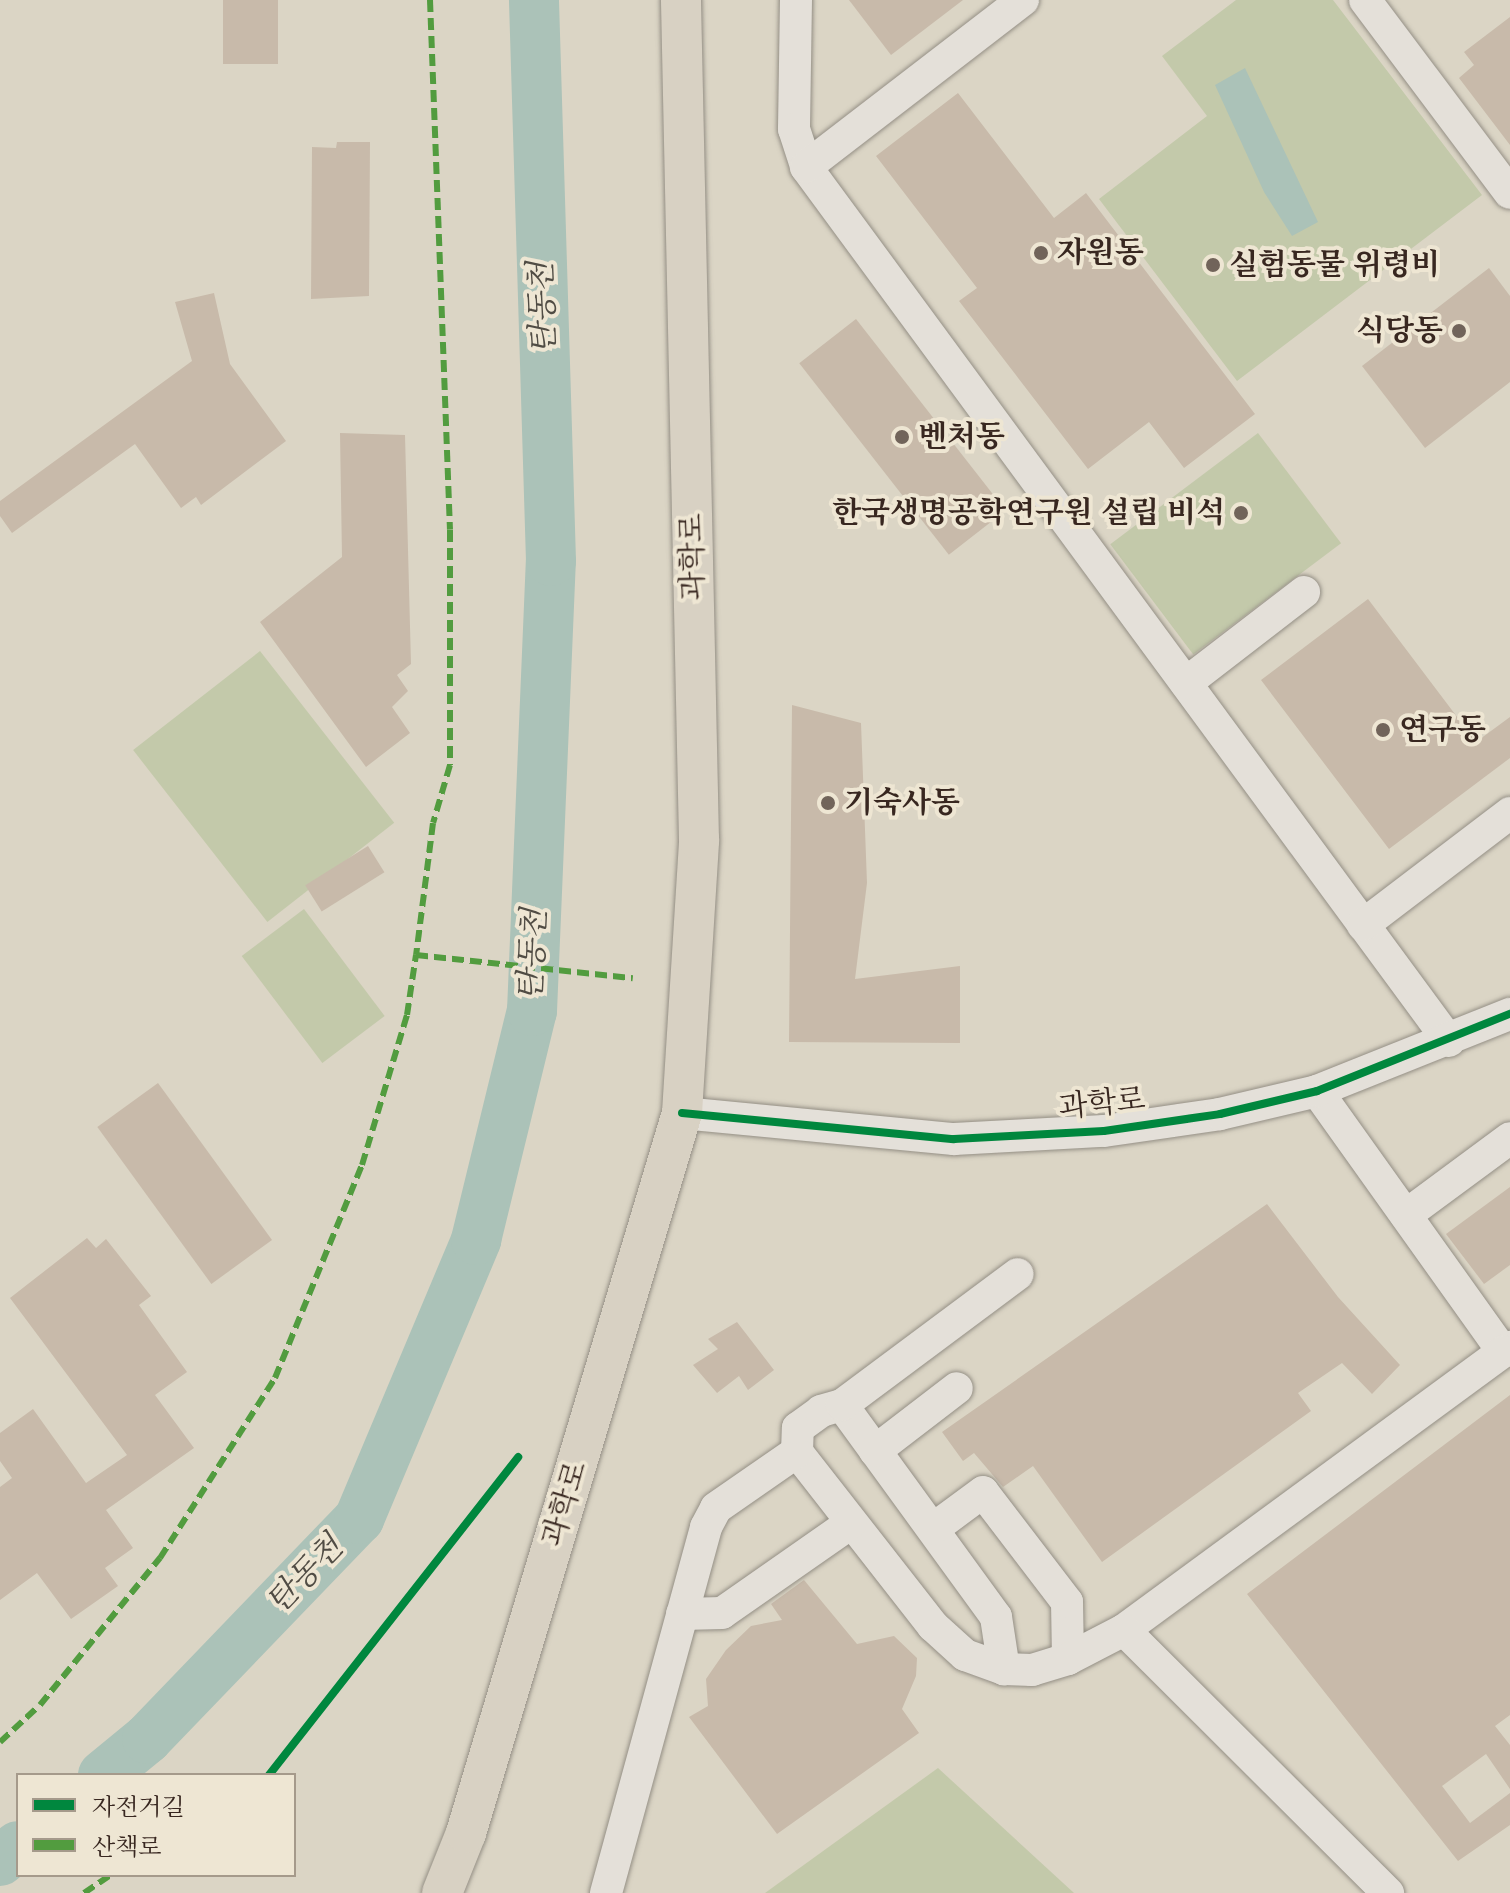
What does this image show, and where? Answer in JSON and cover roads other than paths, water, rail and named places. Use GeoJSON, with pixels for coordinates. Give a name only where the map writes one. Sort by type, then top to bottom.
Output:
{"type":"FeatureCollection","features":[{"type":"Feature","properties":{"kind":"main road","name":"과학로"},"geometry":{"type":"LineString","coordinates":[[442,1893],[466,1833],[682,1113],[699,840],[681,0]]}},
{"type":"Feature","properties":{"kind":"street"},"geometry":{"type":"LineString","coordinates":[[796,0],[794,129],[806,167],[1449,1041]]}},
{"type":"Feature","properties":{"kind":"street"},"geometry":{"type":"LineString","coordinates":[[806,167],[1023,0]]}},
{"type":"Feature","properties":{"kind":"street"},"geometry":{"type":"LineString","coordinates":[[1365,0],[1510,193]]}},
{"type":"Feature","properties":{"kind":"street"},"geometry":{"type":"LineString","coordinates":[[1186,683],[1304,592]]}},
{"type":"Feature","properties":{"kind":"street"},"geometry":{"type":"LineString","coordinates":[[1363,925],[1510,813]]}},
{"type":"Feature","properties":{"kind":"street","name":"과학로"},"geometry":{"type":"LineString","coordinates":[[682,1113],[954,1139],[1104,1131],[1220,1114],[1317,1091],[1449,1041],[1510,1014]]}},
{"type":"Feature","properties":{"kind":"street"},"geometry":{"type":"LineString","coordinates":[[1018,1274],[842,1405],[821,1411],[798,1428],[797,1452],[933,1626],[965,1655],[1004,1669],[1032,1670],[1068,1659],[1124,1630],[1507,1350],[1317,1091]]}},
{"type":"Feature","properties":{"kind":"street"},"geometry":{"type":"LineString","coordinates":[[1406,1215],[1510,1138]]}},
{"type":"Feature","properties":{"kind":"street"},"geometry":{"type":"LineString","coordinates":[[875,1451],[957,1388]]}},
{"type":"Feature","properties":{"kind":"street"},"geometry":{"type":"LineString","coordinates":[[842,1405],[996,1617],[1004,1669]]}},
{"type":"Feature","properties":{"kind":"street"},"geometry":{"type":"LineString","coordinates":[[606,1893],[706,1527],[716,1508],[797,1452]]}},
{"type":"Feature","properties":{"kind":"street"},"geometry":{"type":"LineString","coordinates":[[933,1529],[983,1492],[1067,1602],[1068,1659]]}},
{"type":"Feature","properties":{"kind":"street"},"geometry":{"type":"LineString","coordinates":[[682,1614],[722,1613],[851,1523]]}},
{"type":"Feature","properties":{"kind":"street"},"geometry":{"type":"LineString","coordinates":[[1124,1630],[1388,1893]]}},
{"type":"Feature","properties":{"kind":"waterway","name":"탄동천"},"geometry":{"type":"LineString","coordinates":[[105,1773],[147,1739],[359,1519],[476,1240],[532,1011],[551,561],[534,0]]}},
{"type":"Feature","properties":{"kind":"waterway","name":"탄동천"},"geometry":{"type":"LineString","coordinates":[[0,1861],[16,1848]]}},
{"type":"Feature","properties":{"kind":"place","name":"자원동"},"geometry":{"type":"Point","coordinates":[1041,253]}},
{"type":"Feature","properties":{"kind":"place","name":"실험동물 위령비"},"geometry":{"type":"Point","coordinates":[1213,265]}},
{"type":"Feature","properties":{"kind":"place","name":"식당동"},"geometry":{"type":"Point","coordinates":[1459,331]}},
{"type":"Feature","properties":{"kind":"place","name":"벤처동"},"geometry":{"type":"Point","coordinates":[902,437]}},
{"type":"Feature","properties":{"kind":"place","name":"한국생명공학연구원 설립 비석"},"geometry":{"type":"Point","coordinates":[1241,513]}},
{"type":"Feature","properties":{"kind":"place","name":"연구동"},"geometry":{"type":"Point","coordinates":[1383,730]}},
{"type":"Feature","properties":{"kind":"place","name":"기숙사동"},"geometry":{"type":"Point","coordinates":[828,803]}}]}
